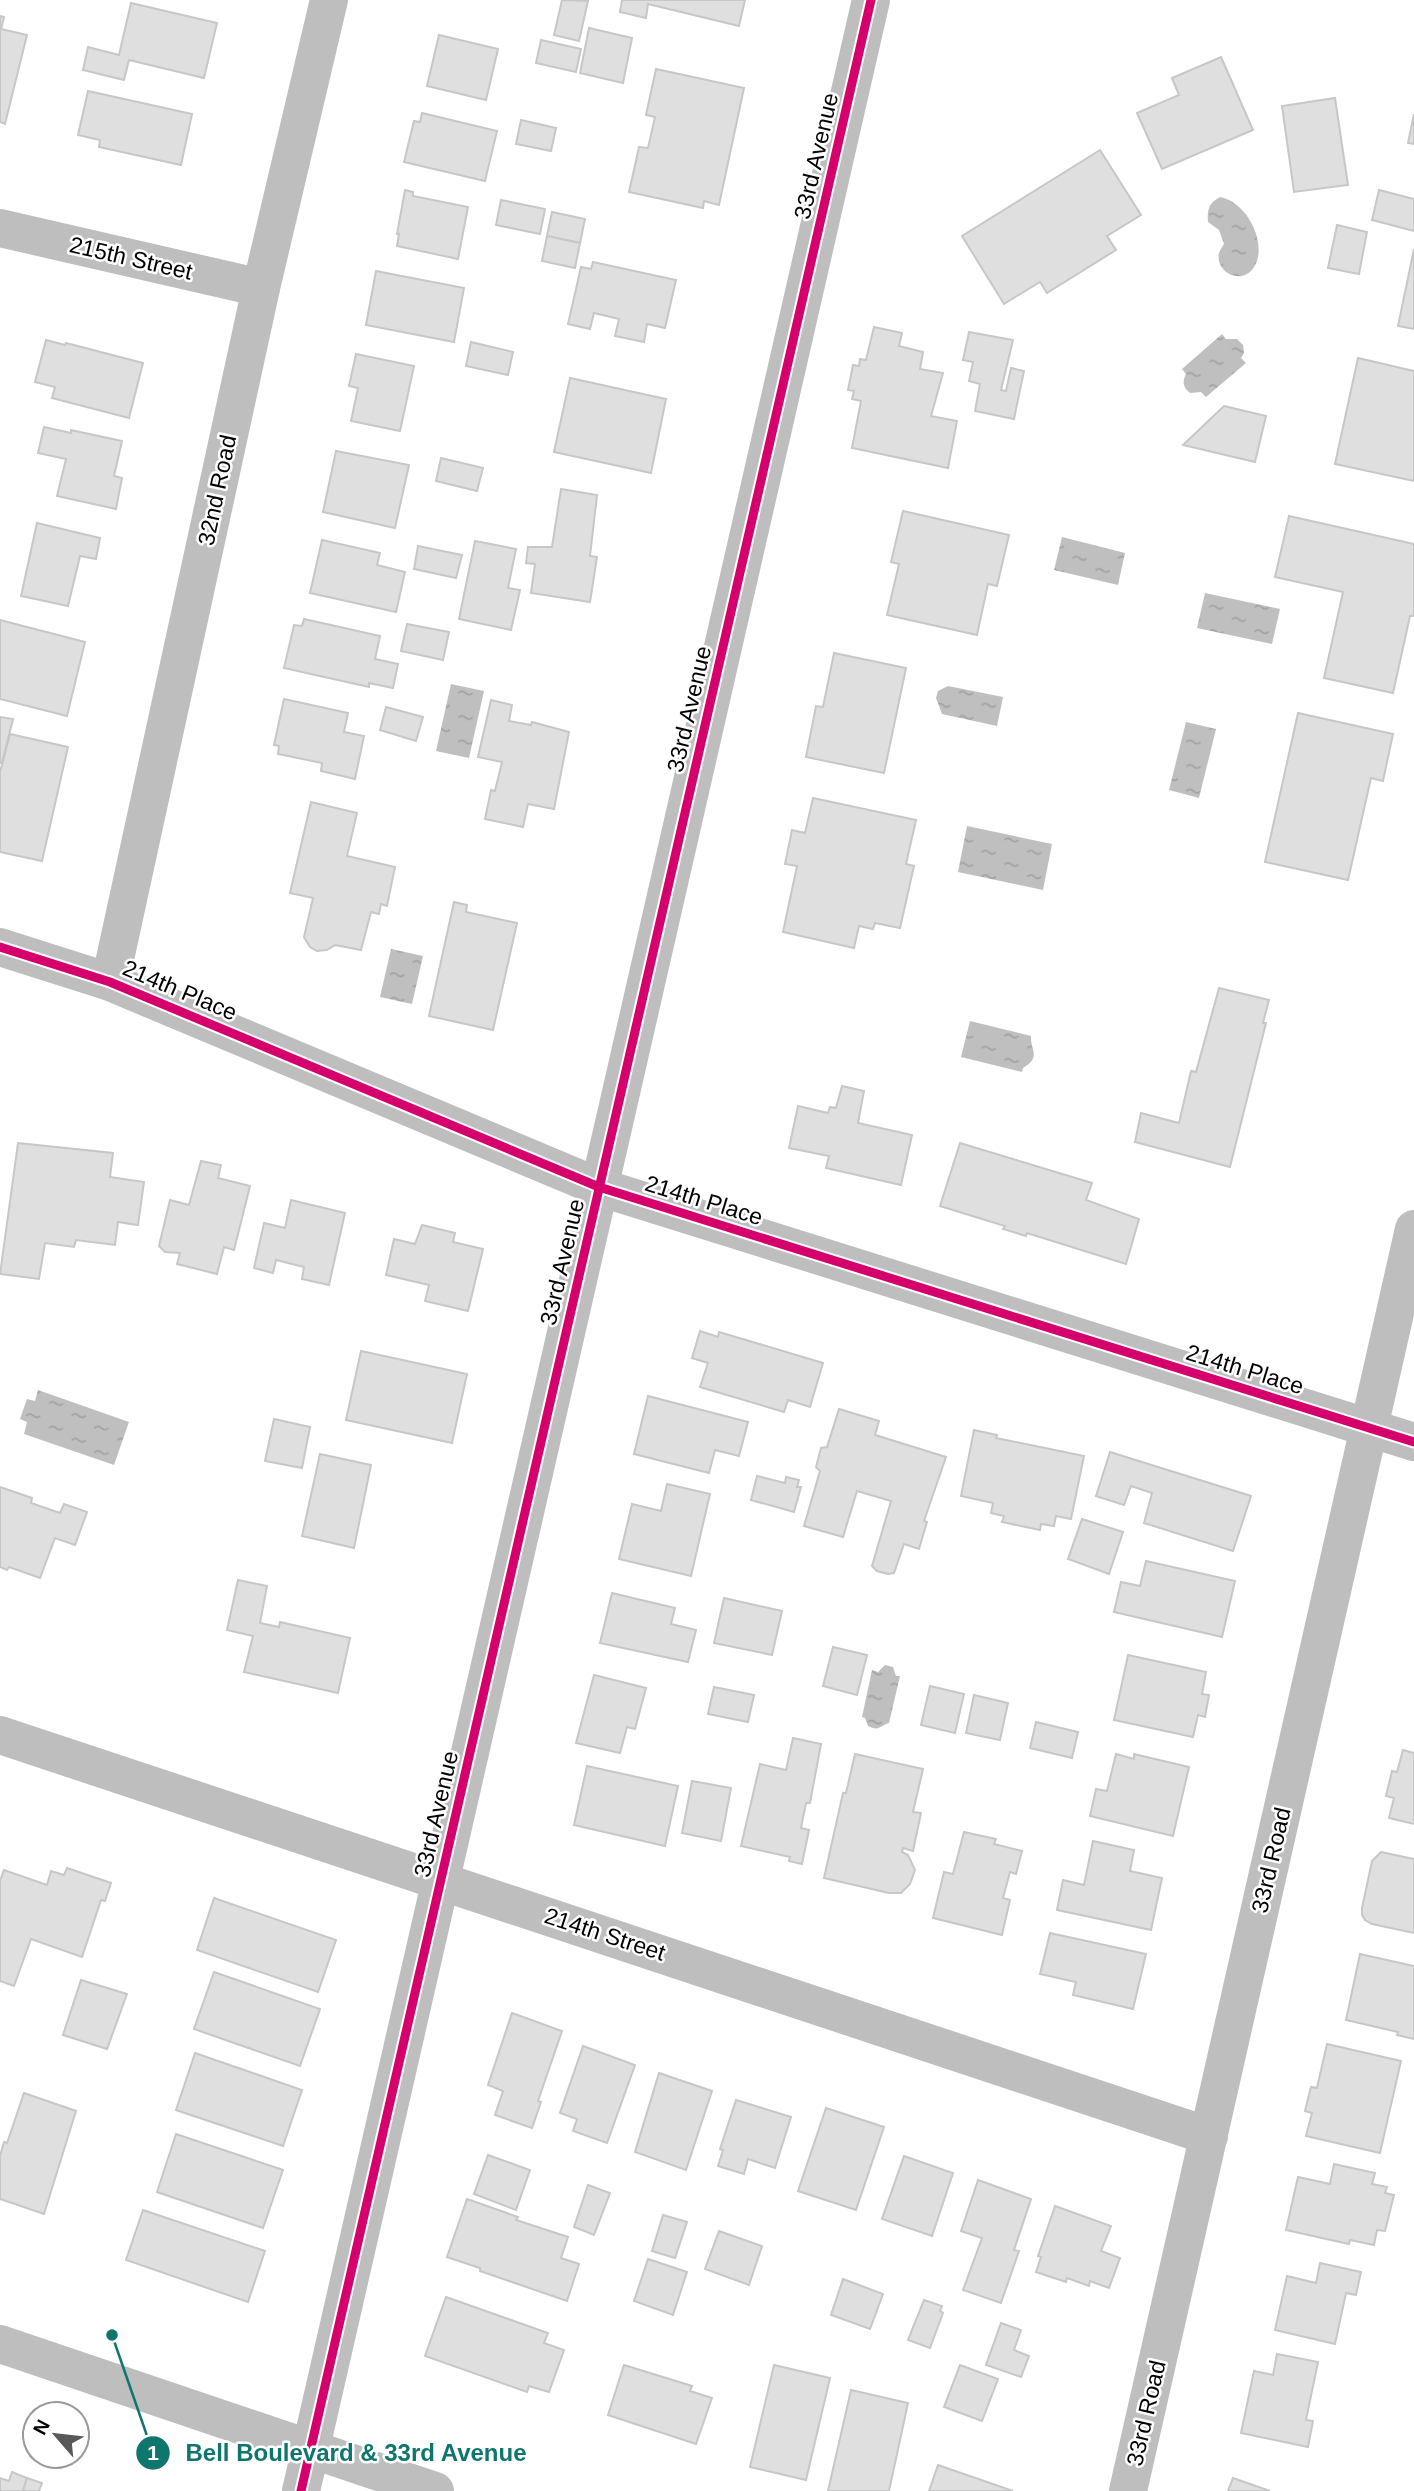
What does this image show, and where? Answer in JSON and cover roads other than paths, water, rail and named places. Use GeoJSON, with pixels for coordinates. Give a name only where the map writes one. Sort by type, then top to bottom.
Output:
{"type":"FeatureCollection","features":[{"type":"Feature","properties":{"kind":"street","name":"32nd Road"},"geometry":{"type":"LineString","coordinates":[[110,982],[261,288],[328,0]]}},
{"type":"Feature","properties":{"kind":"street","name":"33rd Avenue"},"geometry":{"type":"LineString","coordinates":[[301,2491],[872,0]]}},
{"type":"Feature","properties":{"kind":"street","name":"215th Street"},"geometry":{"type":"LineString","coordinates":[[0,228],[261,288]]}},
{"type":"Feature","properties":{"kind":"street","name":"214th Place"},"geometry":{"type":"LineString","coordinates":[[0,947],[110,982],[599,1187],[1414,1441]]}},
{"type":"Feature","properties":{"kind":"street","name":"33rd Road"},"geometry":{"type":"LineString","coordinates":[[1128,2491],[1414,1228]]}},
{"type":"Feature","properties":{"kind":"street","name":"214th Street"},"geometry":{"type":"LineString","coordinates":[[0,1735],[1209,2136]]}},
{"type":"Feature","properties":{"kind":"street"},"geometry":{"type":"LineString","coordinates":[[0,2344],[435,2491]]}},
{"type":"Feature","properties":{"kind":"water"},"geometry":{"type":"Polygon","coordinates":[[[1220,197],[1240,208],[1248,217],[1258,240],[1257,262],[1246,275],[1234,276],[1220,265],[1219,253],[1224,244],[1219,230],[1208,222],[1208,210],[1220,197]]]}},
{"type":"Feature","properties":{"kind":"water"},"geometry":{"type":"Polygon","coordinates":[[[1222,334],[1226,339],[1237,339],[1243,345],[1244,353],[1241,358],[1246,363],[1206,397],[1201,392],[1190,393],[1185,386],[1186,374],[1182,369],[1222,334]]]}},
{"type":"Feature","properties":{"kind":"water"},"geometry":{"type":"Polygon","coordinates":[[[1062,537],[1125,553],[1118,585],[1054,570],[1062,537]]]}},
{"type":"Feature","properties":{"kind":"water"},"geometry":{"type":"Polygon","coordinates":[[[1205,593],[1280,609],[1272,644],[1197,628],[1205,593]]]}},
{"type":"Feature","properties":{"kind":"water"},"geometry":{"type":"Polygon","coordinates":[[[451,684],[484,691],[469,758],[436,751],[451,684]]]}},
{"type":"Feature","properties":{"kind":"water"},"geometry":{"type":"Polygon","coordinates":[[[948,686],[1003,697],[997,726],[942,714],[936,698],[938,691],[948,686]]]}},
{"type":"Feature","properties":{"kind":"water"},"geometry":{"type":"Polygon","coordinates":[[[1186,722],[1216,729],[1199,798],[1169,790],[1186,722]]]}},
{"type":"Feature","properties":{"kind":"water"},"geometry":{"type":"Polygon","coordinates":[[[967,826],[1052,844],[1043,890],[958,872],[967,826]]]}},
{"type":"Feature","properties":{"kind":"water"},"geometry":{"type":"Polygon","coordinates":[[[391,949],[423,956],[412,1004],[380,997],[391,949]]]}},
{"type":"Feature","properties":{"kind":"water"},"geometry":{"type":"Polygon","coordinates":[[[970,1021],[1031,1036],[1034,1057],[1022,1072],[961,1057],[970,1021]]]}},
{"type":"Feature","properties":{"kind":"water"},"geometry":{"type":"Polygon","coordinates":[[[38,1390],[129,1422],[114,1465],[24,1434],[27,1422],[20,1419],[27,1399],[35,1401],[38,1390]]]}},
{"type":"Feature","properties":{"kind":"water"},"geometry":{"type":"Polygon","coordinates":[[[885,1665],[893,1667],[896,1676],[900,1676],[889,1723],[875,1728],[868,1726],[862,1717],[872,1670],[878,1672],[885,1665]]]}},
{"type":"Feature","properties":{"kind":"place","name":"Bell Boulevard & 33rd Avenue"},"geometry":{"type":"Point","coordinates":[112,2335]}}]}
